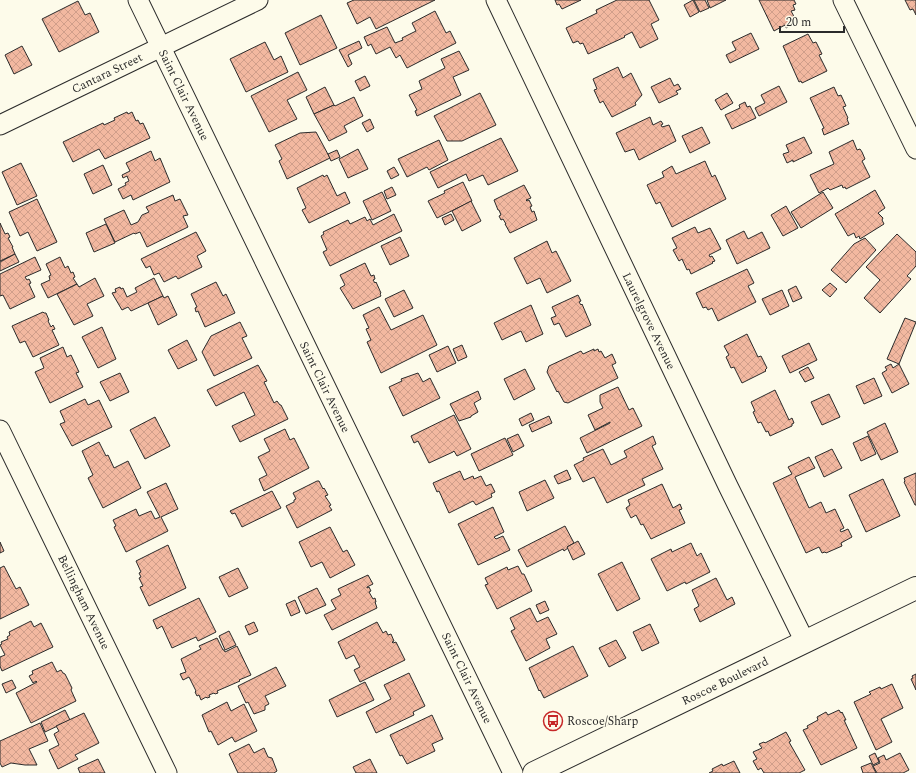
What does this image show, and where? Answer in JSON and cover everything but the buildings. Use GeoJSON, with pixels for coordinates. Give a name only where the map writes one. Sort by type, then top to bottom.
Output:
{"type":"FeatureCollection","features":[{"type":"Feature","properties":{"kind":"main road","name":"Roscoe Boulevard"},"geometry":{"type":"LineString","coordinates":[[534,773],[916,588]]}},
{"type":"Feature","properties":{"kind":"street","name":"Saint Clair Avenue"},"geometry":{"type":"LineString","coordinates":[[138,0],[512,773]]}},
{"type":"Feature","properties":{"kind":"street","name":"Cantara Street"},"geometry":{"type":"LineString","coordinates":[[0,125],[258,0]]}},
{"type":"Feature","properties":{"kind":"street","name":"Laurelgrove Avenue"},"geometry":{"type":"LineString","coordinates":[[496,0],[804,642]]}},
{"type":"Feature","properties":{"kind":"street"},"geometry":{"type":"LineString","coordinates":[[843,0],[916,148]]}},
{"type":"Feature","properties":{"kind":"street","name":"Bellingham Avenue"},"geometry":{"type":"LineString","coordinates":[[0,430],[167,773]]}},
{"type":"Feature","properties":{"kind":"place","name":"Roscoe/Sharp"},"geometry":{"type":"Point","coordinates":[553,721]}}]}
